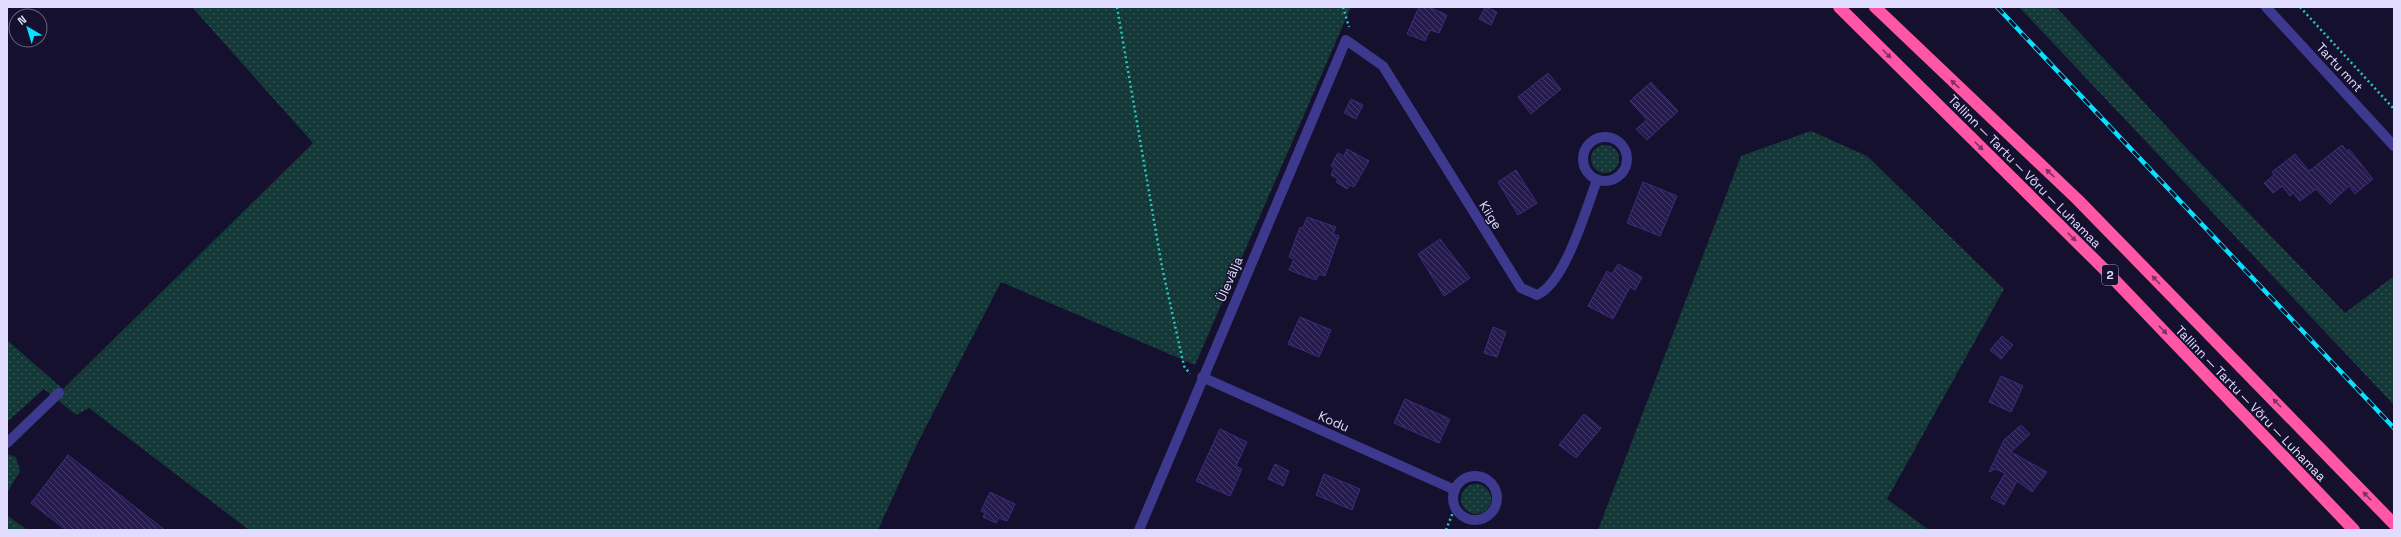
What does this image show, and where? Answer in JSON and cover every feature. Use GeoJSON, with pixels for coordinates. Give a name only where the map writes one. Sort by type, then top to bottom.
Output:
{"type":"FeatureCollection","features":[{"type":"Feature","properties":{"kind":"highway","name":"Tallinn — Tartu — Võru — Luhamaa"},"geometry":{"type":"LineString","coordinates":[[1839,7],[2105,270],[2354,530]]}},
{"type":"Feature","properties":{"kind":"highway","name":"Tallinn — Tartu — Võru — Luhamaa"},"geometry":{"type":"LineString","coordinates":[[1875,7],[1889,22],[2078,200],[2394,524]]}},
{"type":"Feature","properties":{"kind":"highway"},"geometry":{"type":"LineString","coordinates":[[1884,7],[1889,22]]}},
{"type":"Feature","properties":{"kind":"street","name":"Tartu mnt"},"geometry":{"type":"LineString","coordinates":[[2266,7],[2394,146]]}},
{"type":"Feature","properties":{"kind":"street","name":"Ülevälja"},"geometry":{"type":"LineString","coordinates":[[1139,530],[1200,380],[1346,40]]}},
{"type":"Feature","properties":{"kind":"street","name":"Kiige"},"geometry":{"type":"LineString","coordinates":[[1346,40],[1383,66],[1521,288],[1537,295],[1546,292],[1553,284],[1563,268],[1598,180]]}},
{"type":"Feature","properties":{"kind":"street"},"geometry":{"type":"LineString","coordinates":[[1609,137],[1621,144],[1625,151],[1626,165],[1618,177],[1612,180],[1598,180],[1586,171],[1582,157],[1589,144],[1595,139],[1609,137]]}},
{"type":"Feature","properties":{"kind":"street","name":"Kodu"},"geometry":{"type":"LineString","coordinates":[[1200,380],[1455,490]]}},
{"type":"Feature","properties":{"kind":"street"},"geometry":{"type":"LineString","coordinates":[[7,443],[59,393]]}},
{"type":"Feature","properties":{"kind":"street"},"geometry":{"type":"LineString","coordinates":[[1478,477],[1490,482],[1497,495],[1495,508],[1484,519],[1470,520],[1463,516],[1455,507],[1455,490],[1464,480],[1478,477]]}},
{"type":"Feature","properties":{"kind":"path"},"geometry":{"type":"LineString","coordinates":[[1117,7],[1162,267],[1184,366],[1200,380]]}},
{"type":"Feature","properties":{"kind":"path"},"geometry":{"type":"LineString","coordinates":[[1343,7],[1349,25],[1346,40]]}},
{"type":"Feature","properties":{"kind":"path"},"geometry":{"type":"LineString","coordinates":[[2300,7],[2394,109]]}},
{"type":"Feature","properties":{"kind":"path"},"geometry":{"type":"LineString","coordinates":[[1446,530],[1455,507]]}},
{"type":"Feature","properties":{"kind":"green space"},"geometry":{"type":"Polygon","coordinates":[[[192,7],[1351,7],[1195,365],[1001,282],[917,444],[878,530],[249,530],[89,408],[76,415],[44,389],[7,422],[7,340],[63,389],[313,143],[192,7]]]}},
{"type":"Feature","properties":{"kind":"green space"},"geometry":{"type":"Polygon","coordinates":[[[2019,7],[2056,7],[2191,153],[2345,313],[2394,276],[2394,405],[2019,7]]]}},
{"type":"Feature","properties":{"kind":"green space"},"geometry":{"type":"Polygon","coordinates":[[[1811,131],[1867,156],[2004,289],[1887,499],[1929,530],[1598,530],[1741,156],[1811,131]]]}},
{"type":"Feature","properties":{"kind":"green space"},"geometry":{"type":"Polygon","coordinates":[[[1605,145],[1615,149],[1619,159],[1615,169],[1605,173],[1595,169],[1591,159],[1595,149],[1605,145]]]}},
{"type":"Feature","properties":{"kind":"green space"},"geometry":{"type":"Polygon","coordinates":[[[7,454],[16,457],[20,471],[7,493],[7,454]]]}},
{"type":"Feature","properties":{"kind":"green space"},"geometry":{"type":"Polygon","coordinates":[[[1476,484],[1487,488],[1491,499],[1487,510],[1476,514],[1465,510],[1461,499],[1465,488],[1476,484]]]}},
{"type":"Feature","properties":{"kind":"green space"},"geometry":{"type":"Polygon","coordinates":[[[7,515],[27,530],[7,530],[7,515]]]}},
{"type":"Feature","properties":{"kind":"building"},"geometry":{"type":"Polygon","coordinates":[[[1419,7],[1429,7],[1447,15],[1439,33],[1430,30],[1425,41],[1407,34],[1419,7]]]}},
{"type":"Feature","properties":{"kind":"building"},"geometry":{"type":"Polygon","coordinates":[[[1485,7],[1497,12],[1491,25],[1479,19],[1485,7]]]}},
{"type":"Feature","properties":{"kind":"building"},"geometry":{"type":"Polygon","coordinates":[[[1548,73],[1561,89],[1531,114],[1518,97],[1548,73]]]}},
{"type":"Feature","properties":{"kind":"building"},"geometry":{"type":"Polygon","coordinates":[[[1651,82],[1678,111],[1647,140],[1636,129],[1647,120],[1630,101],[1651,82]]]}},
{"type":"Feature","properties":{"kind":"building"},"geometry":{"type":"Polygon","coordinates":[[[1351,99],[1363,105],[1356,119],[1344,113],[1351,99]]]}},
{"type":"Feature","properties":{"kind":"building"},"geometry":{"type":"Polygon","coordinates":[[[2342,145],[2347,151],[2349,149],[2373,179],[2355,194],[2349,186],[2330,204],[2316,189],[2300,201],[2293,193],[2290,196],[2282,186],[2273,193],[2264,183],[2274,175],[2272,172],[2295,154],[2309,171],[2342,145]]]}},
{"type":"Feature","properties":{"kind":"building"},"geometry":{"type":"Polygon","coordinates":[[[1347,149],[1369,161],[1354,187],[1350,185],[1347,189],[1336,182],[1338,179],[1331,175],[1334,168],[1331,166],[1338,153],[1344,156],[1347,149]]]}},
{"type":"Feature","properties":{"kind":"building"},"geometry":{"type":"Polygon","coordinates":[[[1516,170],[1537,203],[1518,215],[1498,182],[1516,170]]]}},
{"type":"Feature","properties":{"kind":"building"},"geometry":{"type":"Polygon","coordinates":[[[1643,182],[1677,196],[1660,236],[1627,223],[1643,182]]]}},
{"type":"Feature","properties":{"kind":"building"},"geometry":{"type":"Polygon","coordinates":[[[1307,217],[1336,227],[1333,234],[1339,236],[1325,276],[1319,274],[1316,280],[1289,270],[1294,259],[1289,257],[1300,227],[1303,228],[1307,217]]]}},
{"type":"Feature","properties":{"kind":"building"},"geometry":{"type":"Polygon","coordinates":[[[1440,239],[1470,278],[1444,296],[1418,254],[1440,239]]]}},
{"type":"Feature","properties":{"kind":"building"},"geometry":{"type":"Polygon","coordinates":[[[1618,264],[1642,277],[1635,290],[1630,287],[1613,319],[1588,306],[1607,271],[1612,274],[1618,264]]]}},
{"type":"Feature","properties":{"kind":"building"},"geometry":{"type":"Polygon","coordinates":[[[1300,317],[1331,330],[1319,357],[1288,344],[1300,317]]]}},
{"type":"Feature","properties":{"kind":"building"},"geometry":{"type":"Polygon","coordinates":[[[1493,327],[1506,332],[1497,357],[1484,353],[1493,327]]]}},
{"type":"Feature","properties":{"kind":"building"},"geometry":{"type":"Polygon","coordinates":[[[2002,336],[2013,345],[2001,359],[1990,350],[2002,336]]]}},
{"type":"Feature","properties":{"kind":"building"},"geometry":{"type":"Polygon","coordinates":[[[2001,376],[2023,386],[2011,412],[1989,402],[2001,376]]]}},
{"type":"Feature","properties":{"kind":"building"},"geometry":{"type":"Polygon","coordinates":[[[1405,399],[1450,419],[1439,443],[1394,423],[1405,399]]]}},
{"type":"Feature","properties":{"kind":"building"},"geometry":{"type":"Polygon","coordinates":[[[1584,414],[1601,428],[1576,458],[1559,445],[1584,414]]]}},
{"type":"Feature","properties":{"kind":"building"},"geometry":{"type":"Polygon","coordinates":[[[2021,425],[2030,434],[2011,452],[2047,472],[2032,492],[2017,481],[2004,505],[1991,498],[2005,473],[1995,469],[1989,472],[2004,440],[2021,425]]]}},
{"type":"Feature","properties":{"kind":"building"},"geometry":{"type":"Polygon","coordinates":[[[1220,429],[1247,442],[1236,466],[1242,469],[1230,496],[1196,481],[1220,429]]]}},
{"type":"Feature","properties":{"kind":"building"},"geometry":{"type":"Polygon","coordinates":[[[68,455],[165,530],[66,530],[31,503],[68,455]]]}},
{"type":"Feature","properties":{"kind":"building"},"geometry":{"type":"Polygon","coordinates":[[[1275,464],[1289,471],[1283,486],[1268,479],[1275,464]]]}},
{"type":"Feature","properties":{"kind":"building"},"geometry":{"type":"Polygon","coordinates":[[[1324,474],[1360,489],[1352,510],[1316,495],[1324,474]]]}},
{"type":"Feature","properties":{"kind":"building"},"geometry":{"type":"Polygon","coordinates":[[[990,492],[1015,504],[1007,521],[999,518],[996,523],[983,517],[985,513],[981,511],[990,492]]]}},
{"type":"Feature","properties":{"kind":"railway"},"geometry":{"type":"LineString","coordinates":[[1997,7],[2394,428]]}}]}
